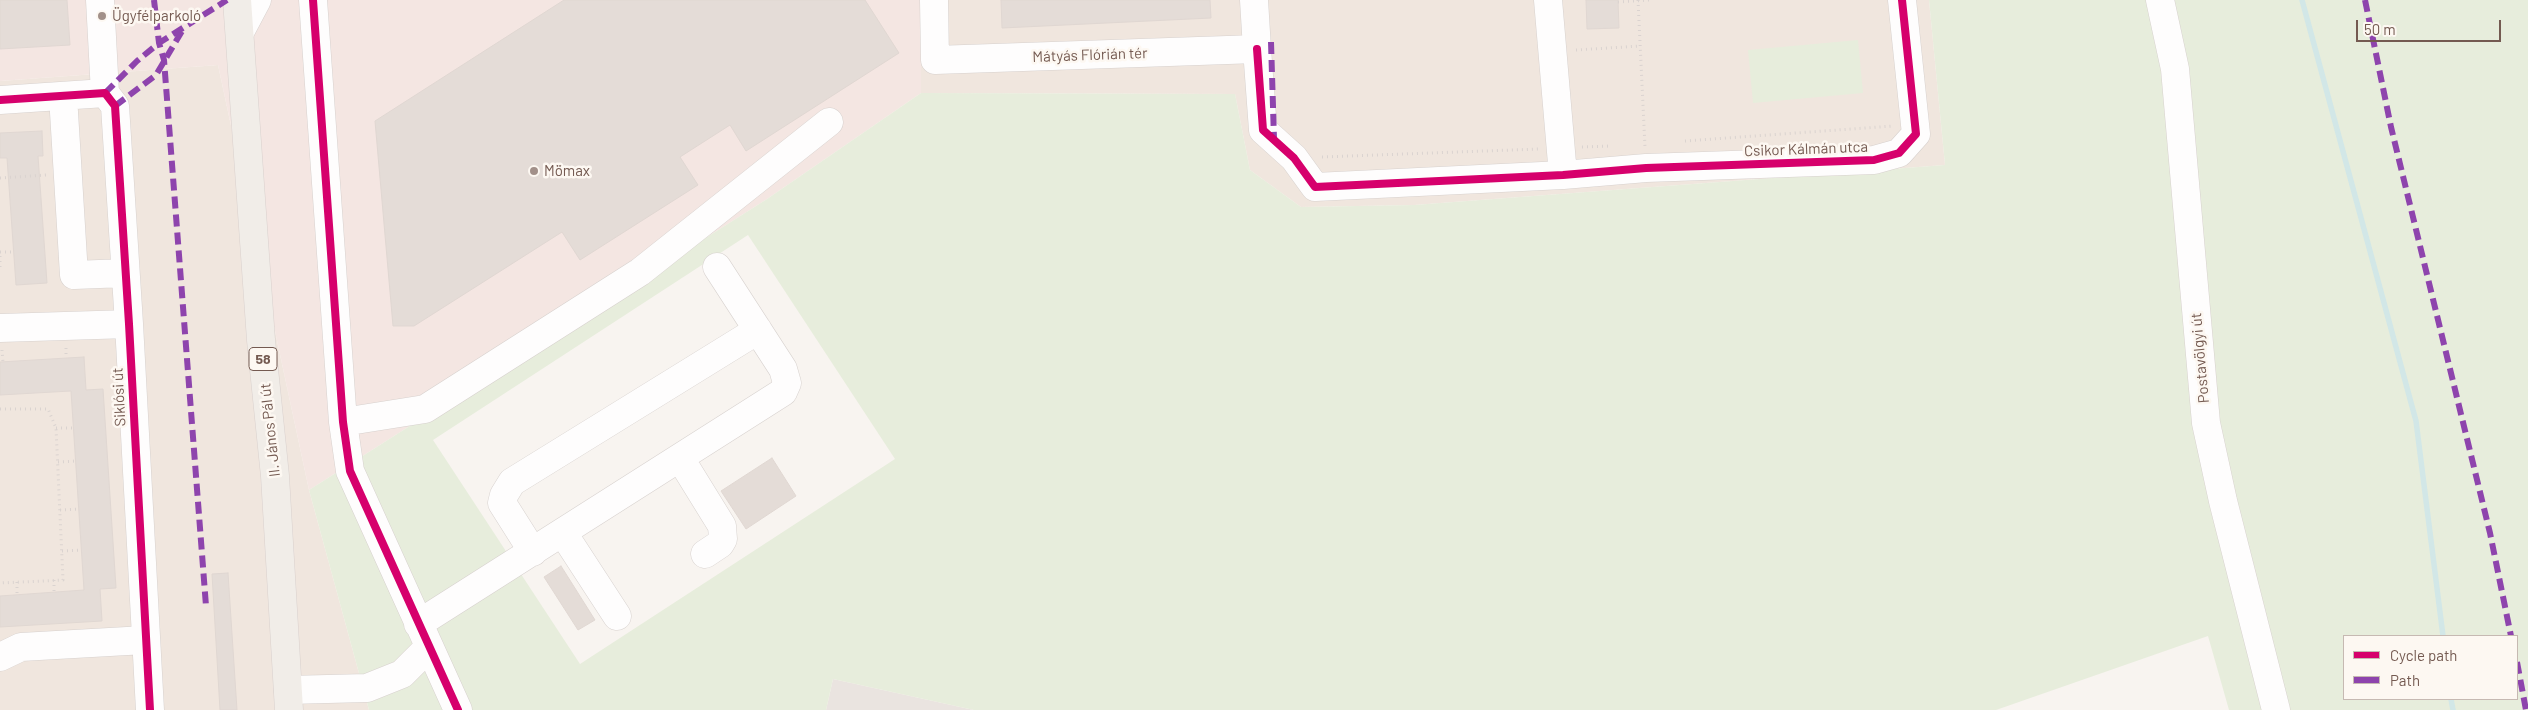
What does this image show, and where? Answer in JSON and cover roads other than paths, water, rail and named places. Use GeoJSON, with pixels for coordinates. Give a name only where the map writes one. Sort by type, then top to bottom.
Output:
{"type":"FeatureCollection","features":[{"type":"Feature","properties":{"kind":"main road","name":"II. János Pál út"},"geometry":{"type":"LineString","coordinates":[[238,0],[261,340],[275,476],[289,700]]}},
{"type":"Feature","properties":{"kind":"street"},"geometry":{"type":"LineString","coordinates":[[0,100],[101,93],[100,0]]}},
{"type":"Feature","properties":{"kind":"street"},"geometry":{"type":"LineString","coordinates":[[240,32],[257,0]]}},
{"type":"Feature","properties":{"kind":"street"},"geometry":{"type":"LineString","coordinates":[[313,0],[343,422],[350,471],[458,710]]}},
{"type":"Feature","properties":{"kind":"street","name":"Mátyás Flórián tér"},"geometry":{"type":"LineString","coordinates":[[934,0],[935,60],[1257,49]]}},
{"type":"Feature","properties":{"kind":"street"},"geometry":{"type":"LineString","coordinates":[[1254,0],[1257,49]]}},
{"type":"Feature","properties":{"kind":"street"},"geometry":{"type":"LineString","coordinates":[[1548,0],[1554,52],[1563,175]]}},
{"type":"Feature","properties":{"kind":"street","name":"Csikor Kálmán utca"},"geometry":{"type":"LineString","coordinates":[[1257,49],[1264,130],[1294,158],[1315,187],[1563,175],[1645,150],[1874,160],[1898,153],[1916,134],[1902,0]]}},
{"type":"Feature","properties":{"kind":"street","name":"Postavölgyi út"},"geometry":{"type":"LineString","coordinates":[[2160,0],[2175,68],[2206,423],[2276,710]]}},
{"type":"Feature","properties":{"kind":"street","name":"Siklósi út"},"geometry":{"type":"LineString","coordinates":[[101,93],[115,106],[150,710]]}},
{"type":"Feature","properties":{"kind":"street"},"geometry":{"type":"LineString","coordinates":[[63,96],[74,276],[125,273]]}},
{"type":"Feature","properties":{"kind":"street"},"geometry":{"type":"LineString","coordinates":[[343,422],[424,409],[640,272],[829,122]]}},
{"type":"Feature","properties":{"kind":"street"},"geometry":{"type":"LineString","coordinates":[[289,700],[367,688],[402,674],[423,636],[533,552],[783,392],[787,378],[717,267]]}},
{"type":"Feature","properties":{"kind":"street"},"geometry":{"type":"LineString","coordinates":[[0,328],[129,324]]}},
{"type":"Feature","properties":{"kind":"street"},"geometry":{"type":"LineString","coordinates":[[533,552],[502,503],[504,495],[512,482],[758,330]]}},
{"type":"Feature","properties":{"kind":"street"},"geometry":{"type":"LineString","coordinates":[[680,458],[722,526],[723,539],[720,544],[705,554]]}},
{"type":"Feature","properties":{"kind":"street"},"geometry":{"type":"LineString","coordinates":[[563,533],[616,616]]}},
{"type":"Feature","properties":{"kind":"street"},"geometry":{"type":"LineString","coordinates":[[0,657],[21,647],[145,640]]}},
{"type":"Feature","properties":{"kind":"waterway"},"geometry":{"type":"LineString","coordinates":[[2302,0],[2416,421],[2443,635]]}},
{"type":"Feature","properties":{"kind":"waterway"},"geometry":{"type":"LineString","coordinates":[[2451,700],[2453,710]]}},
{"type":"Feature","properties":{"kind":"place","name":"Ügyfélparkoló"},"geometry":{"type":"Point","coordinates":[102,16]}},
{"type":"Feature","properties":{"kind":"place","name":"Mömax"},"geometry":{"type":"Point","coordinates":[534,171]}}]}
